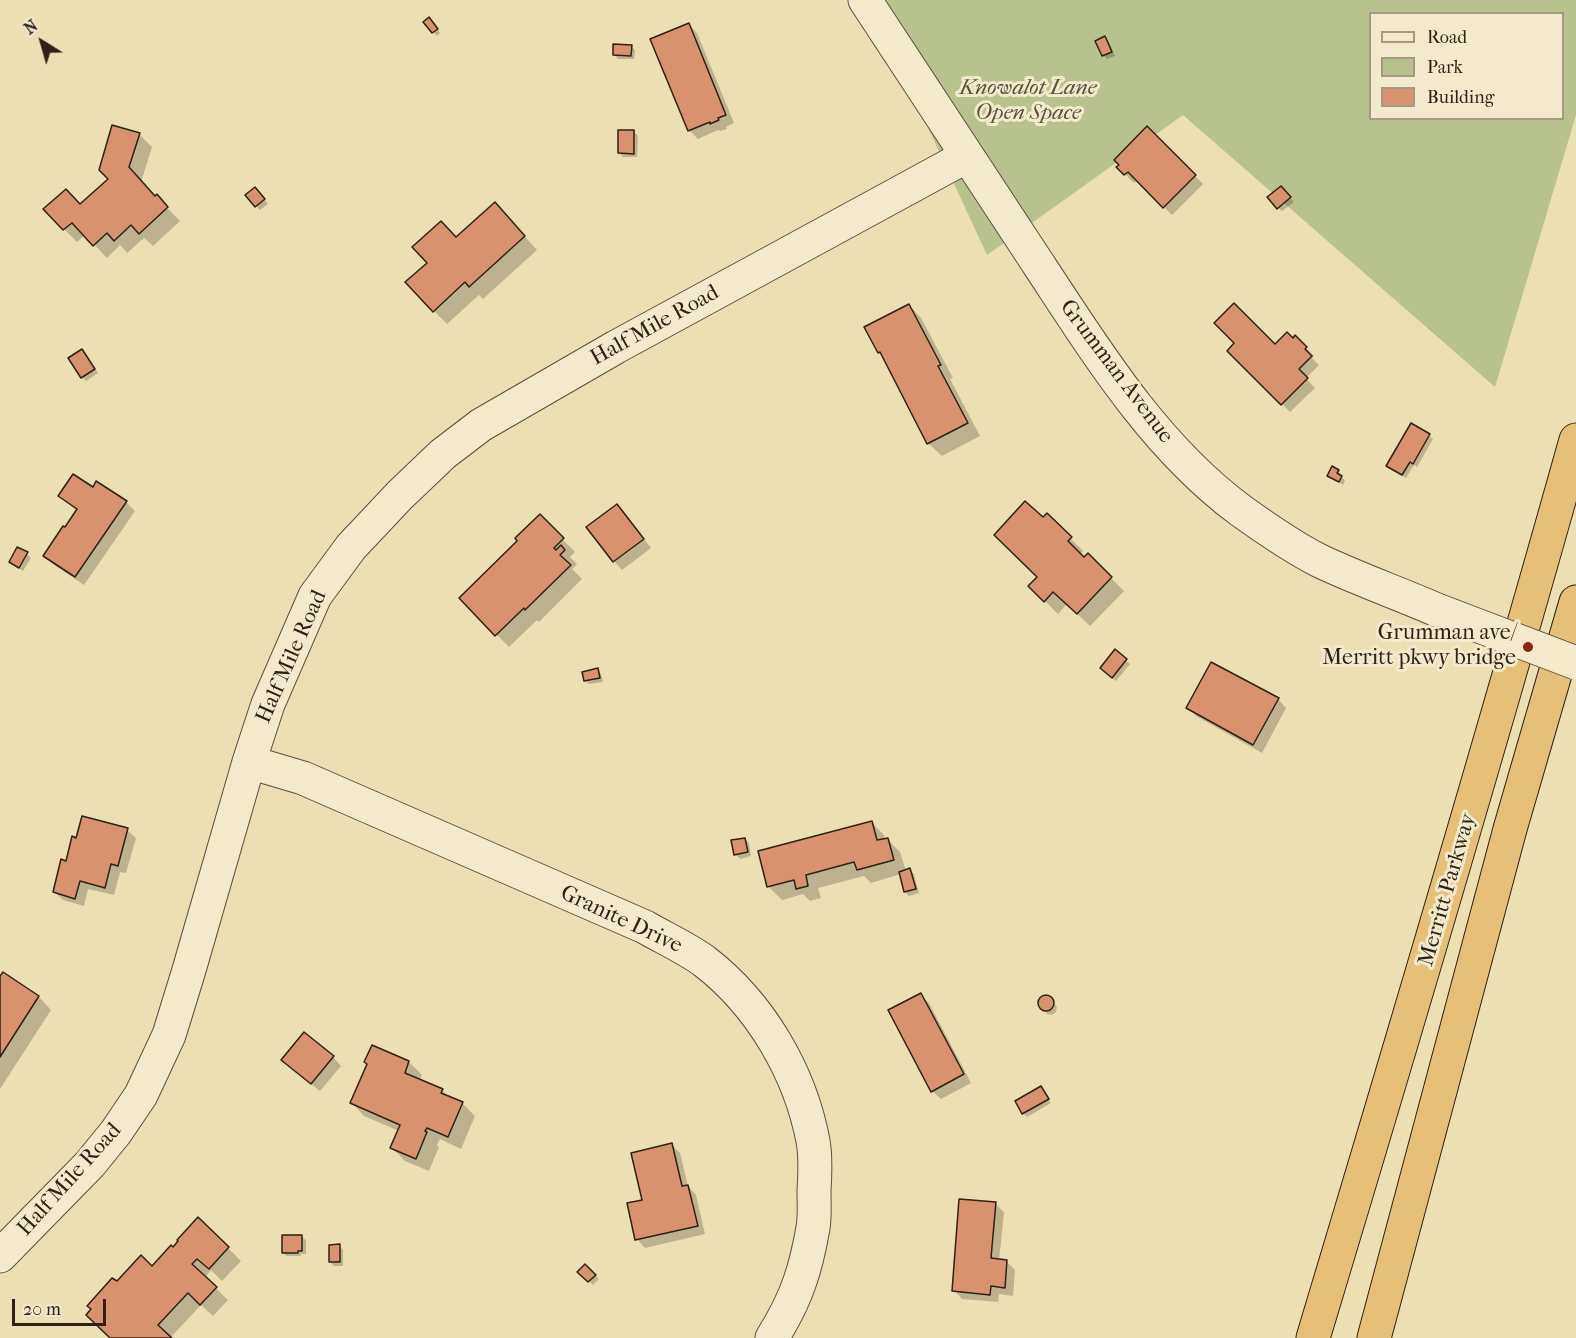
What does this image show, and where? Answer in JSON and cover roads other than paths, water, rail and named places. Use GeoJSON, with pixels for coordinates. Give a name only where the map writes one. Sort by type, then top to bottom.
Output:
{"type":"FeatureCollection","features":[{"type":"Feature","properties":{"kind":"highway","name":"Merritt Parkway"},"geometry":{"type":"LineString","coordinates":[[1313,1338],[1509,681],[1576,440]]}},
{"type":"Feature","properties":{"kind":"highway","name":"Merritt Parkway"},"geometry":{"type":"LineString","coordinates":[[1374,1338],[1510,828],[1576,602]]}},
{"type":"Feature","properties":{"kind":"street","name":"Grumman Avenue"},"geometry":{"type":"LineString","coordinates":[[865,0],[1113,374],[1154,430],[1195,472],[1246,514],[1277,536],[1319,560],[1437,610],[1576,663]]}},
{"type":"Feature","properties":{"kind":"street","name":"Half Mile Road"},"geometry":{"type":"LineString","coordinates":[[0,1256],[90,1164],[116,1132],[141,1095],[169,1035],[268,704],[315,596],[351,547],[442,454],[481,425],[616,347],[967,156]]}},
{"type":"Feature","properties":{"kind":"street","name":"Granite Drive"},"geometry":{"type":"LineString","coordinates":[[249,762],[303,778],[645,927],[704,962],[737,992],[772,1036],[788,1067],[804,1105],[813,1143],[815,1171],[813,1226],[800,1282],[772,1338]]}},
{"type":"Feature","properties":{"kind":"place","name":"Grumman ave/ Merritt pkwy bridge"},"geometry":{"type":"Point","coordinates":[1528,647]}},
{"type":"Feature","properties":{"kind":"park label","name":"Knowalot Lane Open Space"},"geometry":{"type":"Point","coordinates":[1028,102]}}]}
